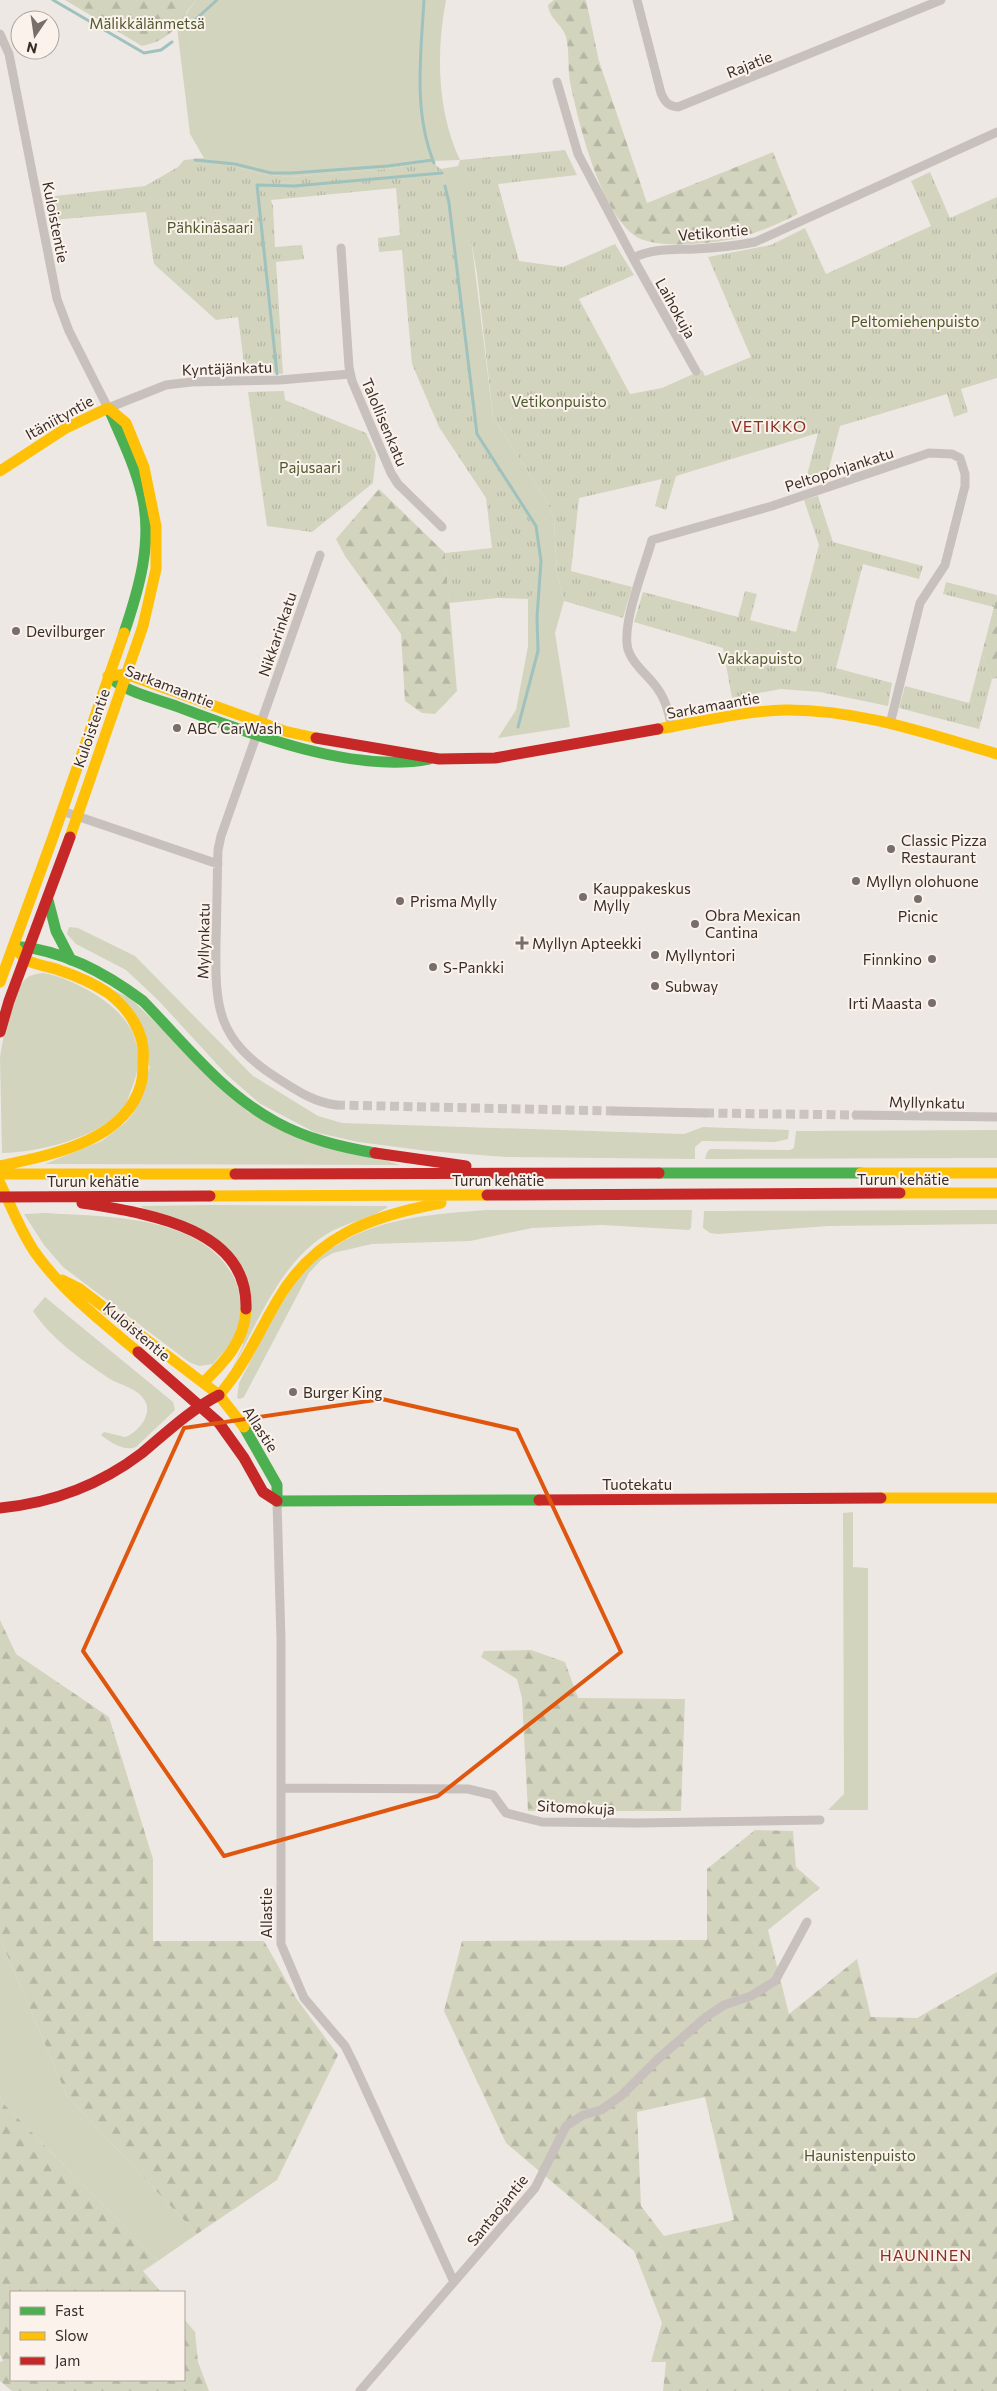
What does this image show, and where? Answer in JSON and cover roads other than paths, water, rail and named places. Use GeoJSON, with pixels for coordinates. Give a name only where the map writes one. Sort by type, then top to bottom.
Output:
{"type":"FeatureCollection","features":[{"type":"Feature","properties":{"kind":"main road","name":"Itäniityntie"},"geometry":{"type":"LineString","coordinates":[[0,471],[66,428],[108,408]]}},
{"type":"Feature","properties":{"kind":"main road","name":"Kuloistentie"},"geometry":{"type":"LineString","coordinates":[[0,1032],[9,1001],[48,900],[143,626],[152,587],[157,551],[156,526],[148,482],[135,440],[126,423],[108,408]]}},
{"type":"Feature","properties":{"kind":"main road","name":"Kuloistentie"},"geometry":{"type":"LineString","coordinates":[[0,982],[62,811],[108,676],[127,620],[142,565],[146,527],[144,500],[138,476],[108,408]]}},
{"type":"Feature","properties":{"kind":"main road","name":"Sarkamaantie"},"geometry":{"type":"LineString","coordinates":[[108,676],[126,674],[260,723],[321,739],[412,753],[430,759]]}},
{"type":"Feature","properties":{"kind":"main road","name":"Sarkamaantie"},"geometry":{"type":"LineString","coordinates":[[108,676],[122,686],[256,734],[325,753],[365,760],[411,764],[430,759],[495,758],[755,712],[797,708],[856,716],[997,754]]}},
{"type":"Feature","properties":{"kind":"main road"},"geometry":{"type":"LineString","coordinates":[[48,900],[56,931],[71,960]]}},
{"type":"Feature","properties":{"kind":"main road"},"geometry":{"type":"LineString","coordinates":[[14,946],[31,946],[71,960],[98,972],[126,988],[143,1001],[251,1107],[281,1125],[313,1138],[344,1146],[516,1174]]}},
{"type":"Feature","properties":{"kind":"main road"},"geometry":{"type":"LineString","coordinates":[[0,1166],[82,1144],[101,1134],[119,1120],[139,1092],[144,1060],[143,1042],[137,1026],[128,1012],[115,999],[82,979],[26,959],[14,946]]}},
{"type":"Feature","properties":{"kind":"main road","name":"Turun kehätie"},"geometry":{"type":"LineString","coordinates":[[0,1174],[997,1173]]}},
{"type":"Feature","properties":{"kind":"main road","name":"Kuloistentie"},"geometry":{"type":"LineString","coordinates":[[0,1183],[21,1229],[36,1252],[74,1298],[200,1404]]}},
{"type":"Feature","properties":{"kind":"main road","name":"Turun kehätie"},"geometry":{"type":"LineString","coordinates":[[0,1197],[997,1194]]}},
{"type":"Feature","properties":{"kind":"main road"},"geometry":{"type":"LineString","coordinates":[[41,1196],[166,1220],[200,1234],[228,1256],[243,1282],[246,1301],[246,1321],[243,1333],[233,1352],[204,1382],[200,1404]]}},
{"type":"Feature","properties":{"kind":"main road"},"geometry":{"type":"LineString","coordinates":[[0,1508],[44,1501],[78,1490],[106,1476],[140,1454],[200,1404],[219,1395],[241,1370],[286,1285],[311,1255],[324,1245],[345,1232],[384,1214],[482,1196]]}},
{"type":"Feature","properties":{"kind":"main road","name":"Kuloistentie"},"geometry":{"type":"LineString","coordinates":[[58,1278],[80,1289],[204,1382]]}},
{"type":"Feature","properties":{"kind":"main road","name":"Allastie"},"geometry":{"type":"LineString","coordinates":[[204,1382],[219,1395],[244,1427],[277,1484],[277,1501]]}},
{"type":"Feature","properties":{"kind":"main road","name":"Allastie"},"geometry":{"type":"LineString","coordinates":[[200,1404],[219,1423],[235,1444],[263,1492],[277,1501]]}},
{"type":"Feature","properties":{"kind":"main road","name":"Tuotekatu"},"geometry":{"type":"LineString","coordinates":[[277,1501],[997,1498]]}},
{"type":"Feature","properties":{"kind":"street","name":"Rajatie"},"geometry":{"type":"LineString","coordinates":[[637,0],[661,93],[665,102],[671,106],[678,107],[939,0]]}},
{"type":"Feature","properties":{"kind":"street","name":"Kuloistentie"},"geometry":{"type":"LineString","coordinates":[[0,34],[9,54],[56,299],[108,408]]}},
{"type":"Feature","properties":{"kind":"street"},"geometry":{"type":"LineString","coordinates":[[557,82],[578,154],[633,258]]}},
{"type":"Feature","properties":{"kind":"street","name":"Vetikontie"},"geometry":{"type":"LineString","coordinates":[[633,258],[643,253],[661,249],[715,248],[755,242],[997,132]]}},
{"type":"Feature","properties":{"kind":"street","name":"Talollisenkatu"},"geometry":{"type":"LineString","coordinates":[[341,248],[350,374],[391,473],[398,484],[442,527]]}},
{"type":"Feature","properties":{"kind":"street","name":"Laihokuja"},"geometry":{"type":"LineString","coordinates":[[633,258],[696,371]]}},
{"type":"Feature","properties":{"kind":"street","name":"Kyntäjänkatu"},"geometry":{"type":"LineString","coordinates":[[108,408],[166,385],[190,382],[280,380],[350,374]]}},
{"type":"Feature","properties":{"kind":"street","name":"Peltopohjankatu"},"geometry":{"type":"LineString","coordinates":[[672,728],[664,701],[658,689],[632,658],[626,642],[628,622],[652,540],[772,506],[929,453],[952,454],[960,458],[964,466],[964,486],[945,565],[920,603],[890,724]]}},
{"type":"Feature","properties":{"kind":"street","name":"Nikkarinkatu"},"geometry":{"type":"LineString","coordinates":[[260,723],[320,555]]}},
{"type":"Feature","properties":{"kind":"street","name":"Myllynkatu"},"geometry":{"type":"LineString","coordinates":[[260,723],[226,821],[218,850],[215,988],[223,1020],[238,1047],[264,1070],[312,1099],[336,1105]]}},
{"type":"Feature","properties":{"kind":"street"},"geometry":{"type":"LineString","coordinates":[[62,811],[218,864]]}},
{"type":"Feature","properties":{"kind":"street"},"geometry":{"type":"LineString","coordinates":[[614,1111],[705,1113]]}},
{"type":"Feature","properties":{"kind":"street","name":"Myllynkatu"},"geometry":{"type":"LineString","coordinates":[[856,1115],[997,1117]]}},
{"type":"Feature","properties":{"kind":"street","name":"Allastie"},"geometry":{"type":"LineString","coordinates":[[277,1501],[280,1578],[282,1788],[281,1944],[304,1998],[345,2046],[356,2066],[454,2282]]}},
{"type":"Feature","properties":{"kind":"street","name":"Sitomokuja"},"geometry":{"type":"LineString","coordinates":[[282,1788],[468,1789],[493,1795],[506,1813],[542,1822],[638,1823],[820,1820]]}},
{"type":"Feature","properties":{"kind":"street","name":"Santaojantie"},"geometry":{"type":"LineString","coordinates":[[360,2391],[535,2188],[566,2126],[583,2114],[602,2110],[621,2096],[658,2059],[706,2017],[724,2005],[751,1996],[775,1981],[807,1922]]}},
{"type":"Feature","properties":{"kind":"waterway"},"geometry":{"type":"LineString","coordinates":[[53,0],[144,53],[161,50],[172,42]]}},
{"type":"Feature","properties":{"kind":"waterway"},"geometry":{"type":"LineString","coordinates":[[185,29],[217,0]]}},
{"type":"Feature","properties":{"kind":"waterway"},"geometry":{"type":"LineString","coordinates":[[424,0],[420,61],[421,103],[427,144],[434,163]]}},
{"type":"Feature","properties":{"kind":"waterway"},"geometry":{"type":"LineString","coordinates":[[195,160],[235,164],[271,173],[388,166],[433,160]]}},
{"type":"Feature","properties":{"kind":"waterway"},"geometry":{"type":"LineString","coordinates":[[277,374],[257,185],[294,186],[442,173]]}},
{"type":"Feature","properties":{"kind":"waterway"},"geometry":{"type":"LineString","coordinates":[[445,186],[449,203],[477,434],[536,526],[541,561],[537,617],[538,651],[518,727]]}},
{"type":"Feature","properties":{"kind":"tunnel"},"geometry":{"type":"LineString","coordinates":[[336,1105],[614,1111]]}},
{"type":"Feature","properties":{"kind":"tunnel"},"geometry":{"type":"LineString","coordinates":[[705,1113],[856,1115]]}},
{"type":"Feature","properties":{"kind":"place","name":"Devilburger"},"geometry":{"type":"Point","coordinates":[16,631]}},
{"type":"Feature","properties":{"kind":"place","name":"ABC CarWash"},"geometry":{"type":"Point","coordinates":[177,728]}},
{"type":"Feature","properties":{"kind":"place","name":"Classic Pizza Restaurant"},"geometry":{"type":"Point","coordinates":[891,849]}},
{"type":"Feature","properties":{"kind":"place","name":"Myllyn olohuone"},"geometry":{"type":"Point","coordinates":[856,881]}},
{"type":"Feature","properties":{"kind":"place","name":"Kauppakeskus Mylly"},"geometry":{"type":"Point","coordinates":[583,897]}},
{"type":"Feature","properties":{"kind":"place","name":"Picnic"},"geometry":{"type":"Point","coordinates":[918,899]}},
{"type":"Feature","properties":{"kind":"place","name":"Prisma Mylly"},"geometry":{"type":"Point","coordinates":[400,901]}},
{"type":"Feature","properties":{"kind":"place","name":"Obra Mexican Cantina"},"geometry":{"type":"Point","coordinates":[695,924]}},
{"type":"Feature","properties":{"kind":"place","name":"Myllyn Apteekki"},"geometry":{"type":"Point","coordinates":[522,943]}},
{"type":"Feature","properties":{"kind":"place","name":"Myllyntori"},"geometry":{"type":"Point","coordinates":[655,955]}},
{"type":"Feature","properties":{"kind":"place","name":"Finnkino"},"geometry":{"type":"Point","coordinates":[932,959]}},
{"type":"Feature","properties":{"kind":"place","name":"S-Pankki"},"geometry":{"type":"Point","coordinates":[433,967]}},
{"type":"Feature","properties":{"kind":"place","name":"Subway"},"geometry":{"type":"Point","coordinates":[655,986]}},
{"type":"Feature","properties":{"kind":"place","name":"Irti Maasta"},"geometry":{"type":"Point","coordinates":[932,1003]}},
{"type":"Feature","properties":{"kind":"place","name":"Burger King"},"geometry":{"type":"Point","coordinates":[293,1392]}},
{"type":"Feature","properties":{"kind":"district","name":"VETIKKO"},"geometry":{"type":"Point","coordinates":[769,425]}},
{"type":"Feature","properties":{"kind":"district","name":"HAUNINEN"},"geometry":{"type":"Point","coordinates":[926,2254]}},
{"type":"Feature","properties":{"kind":"park label","name":"Mälikkälänmetsä"},"geometry":{"type":"Point","coordinates":[147,23]}},
{"type":"Feature","properties":{"kind":"park label","name":"Pähkinäsaari"},"geometry":{"type":"Point","coordinates":[210,227]}},
{"type":"Feature","properties":{"kind":"park label","name":"Peltomiehenpuisto"},"geometry":{"type":"Point","coordinates":[915,321]}},
{"type":"Feature","properties":{"kind":"park label","name":"Vetikonpuisto"},"geometry":{"type":"Point","coordinates":[559,401]}},
{"type":"Feature","properties":{"kind":"park label","name":"Pajusaari"},"geometry":{"type":"Point","coordinates":[310,467]}},
{"type":"Feature","properties":{"kind":"park label","name":"Vakkapuisto"},"geometry":{"type":"Point","coordinates":[760,658]}},
{"type":"Feature","properties":{"kind":"park label","name":"Haunistenpuisto"},"geometry":{"type":"Point","coordinates":[860,2155]}}]}
